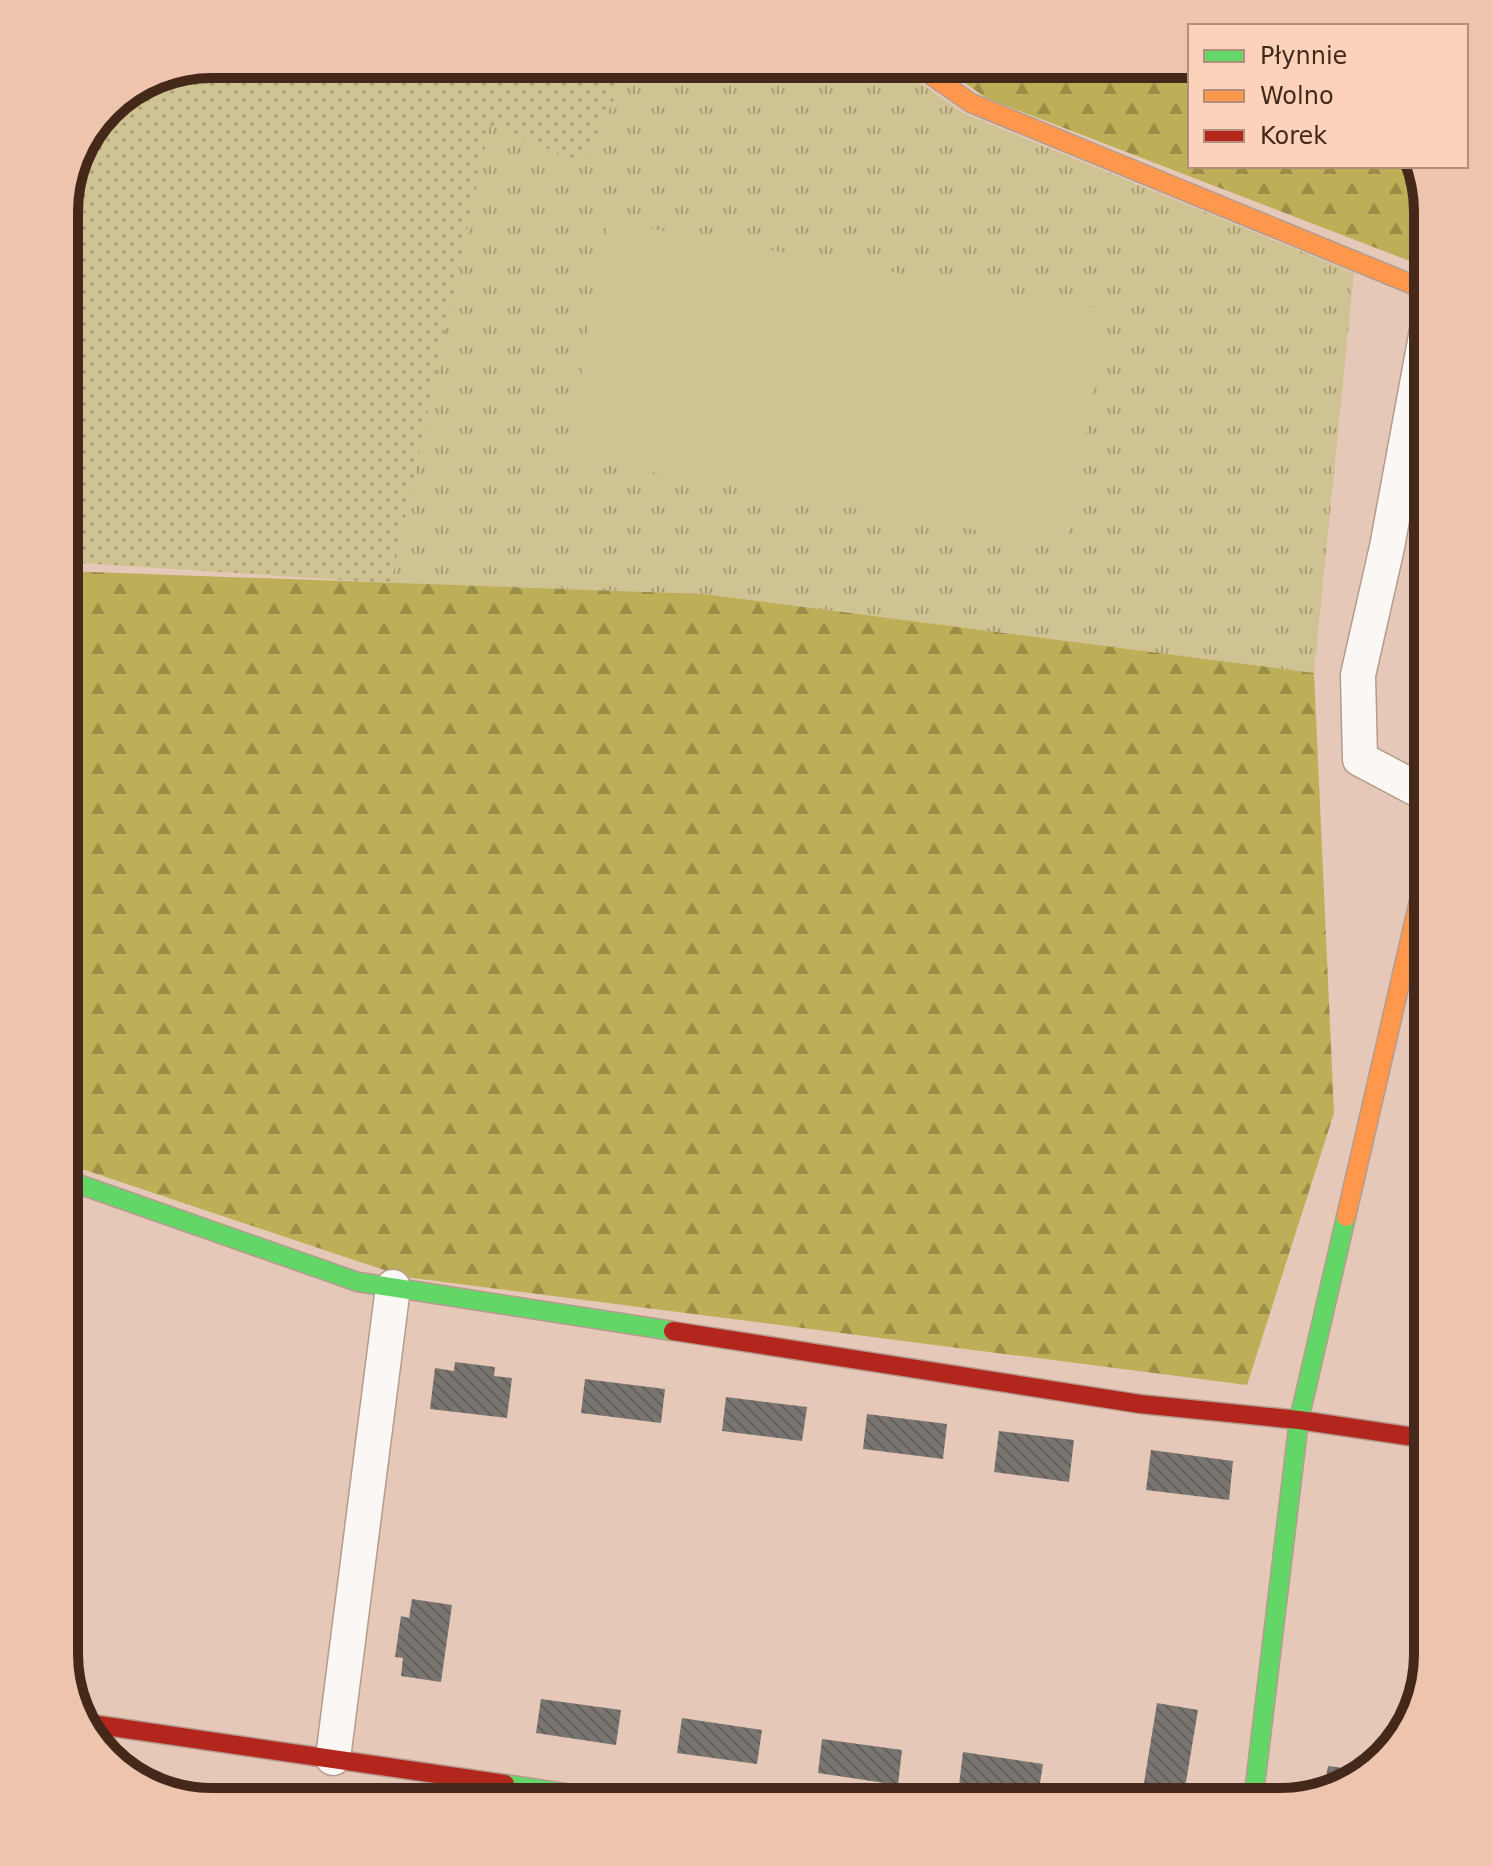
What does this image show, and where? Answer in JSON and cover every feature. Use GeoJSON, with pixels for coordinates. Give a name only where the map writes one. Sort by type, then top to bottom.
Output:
{"type":"FeatureCollection","features":[{"type":"Feature","properties":{"kind":"street"},"geometry":{"type":"LineString","coordinates":[[935,78],[971,103],[1414,285]]}},
{"type":"Feature","properties":{"kind":"street"},"geometry":{"type":"LineString","coordinates":[[1414,401],[1387,547],[1358,675],[1360,759],[1414,788]]}},
{"type":"Feature","properties":{"kind":"street"},"geometry":{"type":"LineString","coordinates":[[1255,1788],[1299,1420],[1414,923]]}},
{"type":"Feature","properties":{"kind":"street"},"geometry":{"type":"LineString","coordinates":[[78,1184],[358,1282],[1140,1404],[1299,1420],[1414,1437]]}},
{"type":"Feature","properties":{"kind":"street"},"geometry":{"type":"LineString","coordinates":[[333,1758],[393,1287]]}},
{"type":"Feature","properties":{"kind":"street"},"geometry":{"type":"LineString","coordinates":[[99,1725],[533,1788]]}},
{"type":"Feature","properties":{"kind":"green space"},"geometry":{"type":"Polygon","coordinates":[[[212,78],[624,78],[583,163],[490,125],[391,583],[78,563],[78,203],[92,153],[106,130],[124,111],[145,96],[186,81],[212,78]]]}},
{"type":"Feature","properties":{"kind":"green space"},"geometry":{"type":"Polygon","coordinates":[[[624,78],[913,78],[963,113],[1354,273],[1314,673],[704,594],[391,583],[490,124],[583,163],[624,78]]]}},
{"type":"Feature","properties":{"kind":"green space"},"geometry":{"type":"Polygon","coordinates":[[[958,78],[1188,78],[1188,168],[1407,168],[1414,212],[1414,263],[986,98],[958,78]]]}},
{"type":"Feature","properties":{"kind":"green space"},"geometry":{"type":"Polygon","coordinates":[[[608,221],[1107,310],[1066,546],[567,457],[608,221]]]}},
{"type":"Feature","properties":{"kind":"green space"},"geometry":{"type":"Polygon","coordinates":[[[78,572],[704,594],[1314,673],[1334,1113],[1247,1385],[405,1277],[78,1168],[78,572]]]}},
{"type":"Feature","properties":{"kind":"building"},"geometry":{"type":"Polygon","coordinates":[[[455,1362],[495,1367],[494,1376],[512,1378],[507,1418],[430,1409],[435,1368],[454,1371],[455,1362]]]}},
{"type":"Feature","properties":{"kind":"building"},"geometry":{"type":"Polygon","coordinates":[[[585,1379],[665,1389],[661,1423],[581,1413],[585,1379]]]}},
{"type":"Feature","properties":{"kind":"building"},"geometry":{"type":"Polygon","coordinates":[[[726,1397],[807,1407],[802,1441],[722,1431],[726,1397]]]}},
{"type":"Feature","properties":{"kind":"building"},"geometry":{"type":"Polygon","coordinates":[[[867,1414],[947,1424],[943,1459],[863,1449],[867,1414]]]}},
{"type":"Feature","properties":{"kind":"building"},"geometry":{"type":"Polygon","coordinates":[[[999,1431],[1074,1440],[1069,1482],[994,1472],[999,1431]]]}},
{"type":"Feature","properties":{"kind":"building"},"geometry":{"type":"Polygon","coordinates":[[[1151,1450],[1233,1461],[1229,1500],[1146,1490],[1151,1450]]]}},
{"type":"Feature","properties":{"kind":"building"},"geometry":{"type":"Polygon","coordinates":[[[412,1599],[452,1605],[441,1682],[401,1676],[403,1658],[395,1657],[401,1616],[409,1618],[412,1599]]]}},
{"type":"Feature","properties":{"kind":"building"},"geometry":{"type":"Polygon","coordinates":[[[541,1699],[621,1710],[616,1745],[536,1733],[541,1699]]]}},
{"type":"Feature","properties":{"kind":"building"},"geometry":{"type":"Polygon","coordinates":[[[1157,1703],[1198,1710],[1185,1788],[1144,1783],[1157,1703]]]}},
{"type":"Feature","properties":{"kind":"building"},"geometry":{"type":"Polygon","coordinates":[[[682,1718],[762,1730],[757,1764],[677,1753],[682,1718]]]}},
{"type":"Feature","properties":{"kind":"building"},"geometry":{"type":"Polygon","coordinates":[[[822,1739],[902,1750],[898,1785],[818,1773],[822,1739]]]}},
{"type":"Feature","properties":{"kind":"building"},"geometry":{"type":"Polygon","coordinates":[[[963,1752],[1043,1764],[1039,1788],[959,1788],[963,1752]]]}},
{"type":"Feature","properties":{"kind":"building"},"geometry":{"type":"Polygon","coordinates":[[[1328,1766],[1349,1769],[1339,1774],[1326,1780],[1328,1766]]]}},
{"type":"Feature","properties":{"kind":"traffic: fast"},"geometry":{"type":"LineString","coordinates":[[78,1184],[358,1282],[673,1331]]}},
{"type":"Feature","properties":{"kind":"traffic: fast"},"geometry":{"type":"LineString","coordinates":[[1255,1788],[1299,1420],[1346,1217]]}},
{"type":"Feature","properties":{"kind":"traffic: fast"},"geometry":{"type":"LineString","coordinates":[[505,1784],[532,1788]]}},
{"type":"Feature","properties":{"kind":"traffic: slow"},"geometry":{"type":"LineString","coordinates":[[935,78],[971,103],[1414,285]]}},
{"type":"Feature","properties":{"kind":"traffic: slow"},"geometry":{"type":"LineString","coordinates":[[1346,1217],[1414,923]]}},
{"type":"Feature","properties":{"kind":"traffic: jam"},"geometry":{"type":"LineString","coordinates":[[673,1331],[1140,1404],[1299,1420],[1414,1437]]}},
{"type":"Feature","properties":{"kind":"traffic: jam"},"geometry":{"type":"LineString","coordinates":[[99,1725],[505,1784]]}}]}
